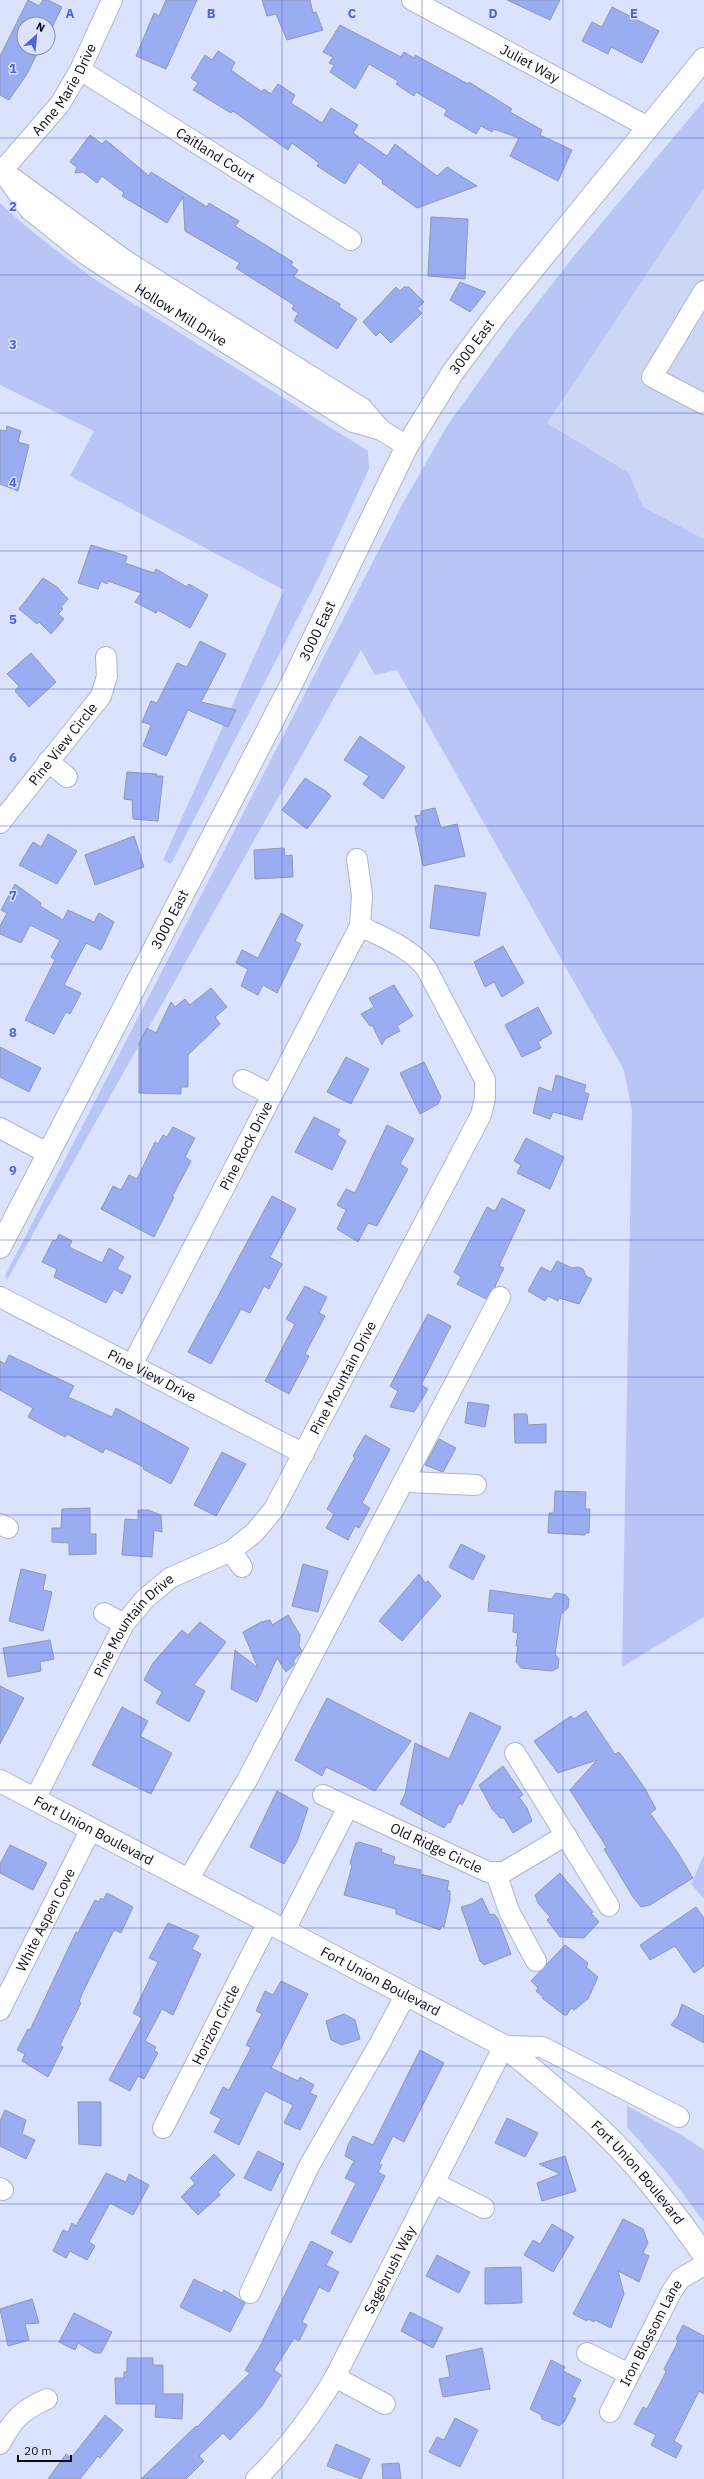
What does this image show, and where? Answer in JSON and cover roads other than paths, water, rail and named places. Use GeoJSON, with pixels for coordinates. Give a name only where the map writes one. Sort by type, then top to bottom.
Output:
{"type":"FeatureCollection","features":[{"type":"Feature","properties":{"kind":"main road","name":"3000 East"},"geometry":{"type":"LineString","coordinates":[[0,1247],[290,688],[407,446],[467,351],[704,60]]}},
{"type":"Feature","properties":{"kind":"main road","name":"Fort Union Boulevard"},"geometry":{"type":"LineString","coordinates":[[0,1781],[504,2046],[562,2093],[600,2129],[641,2172],[704,2255]]}},
{"type":"Feature","properties":{"kind":"street","name":"Anne Marie Drive"},"geometry":{"type":"LineString","coordinates":[[1,170],[60,104],[80,70],[112,0]]}},
{"type":"Feature","properties":{"kind":"street","name":"Juliet Way"},"geometry":{"type":"LineString","coordinates":[[412,0],[648,127]]}},
{"type":"Feature","properties":{"kind":"street","name":"Caitland Court"},"geometry":{"type":"LineString","coordinates":[[80,70],[351,240]]}},
{"type":"Feature","properties":{"kind":"street","name":"Hollow Mill Drive"},"geometry":{"type":"LineString","coordinates":[[1,170],[120,257],[362,408],[381,430],[407,446]]}},
{"type":"Feature","properties":{"kind":"street"},"geometry":{"type":"LineString","coordinates":[[704,291],[652,377],[704,404]]}},
{"type":"Feature","properties":{"kind":"street","name":"Pine View Circle"},"geometry":{"type":"LineString","coordinates":[[0,823],[101,696],[107,676],[106,657]]}},
{"type":"Feature","properties":{"kind":"street"},"geometry":{"type":"LineString","coordinates":[[48,762],[68,777]]}},
{"type":"Feature","properties":{"kind":"street"},"geometry":{"type":"LineString","coordinates":[[357,859],[362,895],[360,926]]}},
{"type":"Feature","properties":{"kind":"street","name":"Pine Rock Drive"},"geometry":{"type":"LineString","coordinates":[[132,1365],[360,926]]}},
{"type":"Feature","properties":{"kind":"street","name":"Pine Mountain Drive"},"geometry":{"type":"LineString","coordinates":[[35,1799],[124,1624],[145,1599],[170,1578],[237,1559],[255,1532],[274,1509],[481,1115],[485,1098],[484,1080],[426,968],[417,956],[405,948],[360,926]]}},
{"type":"Feature","properties":{"kind":"street"},"geometry":{"type":"LineString","coordinates":[[243,1080],[272,1096]]}},
{"type":"Feature","properties":{"kind":"street"},"geometry":{"type":"LineString","coordinates":[[0,1128],[49,1154]]}},
{"type":"Feature","properties":{"kind":"street","name":"Pine View Drive"},"geometry":{"type":"LineString","coordinates":[[0,1297],[304,1454]]}},
{"type":"Feature","properties":{"kind":"street"},"geometry":{"type":"LineString","coordinates":[[188,1880],[247,1780],[500,1297]]}},
{"type":"Feature","properties":{"kind":"street"},"geometry":{"type":"LineString","coordinates":[[405,1480],[409,1482],[476,1485]]}},
{"type":"Feature","properties":{"kind":"street"},"geometry":{"type":"LineString","coordinates":[[104,1613],[124,1624]]}},
{"type":"Feature","properties":{"kind":"street"},"geometry":{"type":"LineString","coordinates":[[515,1752],[609,1906]]}},
{"type":"Feature","properties":{"kind":"street","name":"Old Ridge Circle"},"geometry":{"type":"LineString","coordinates":[[323,1795],[476,1868],[496,1873],[511,1868],[566,1835]]}},
{"type":"Feature","properties":{"kind":"street"},"geometry":{"type":"LineString","coordinates":[[276,1926],[348,1807]]}},
{"type":"Feature","properties":{"kind":"street","name":"White Aspen Cove"},"geometry":{"type":"LineString","coordinates":[[0,2010],[91,1829]]}},
{"type":"Feature","properties":{"kind":"street"},"geometry":{"type":"LineString","coordinates":[[496,1873],[509,1911],[536,1961]]}},
{"type":"Feature","properties":{"kind":"street","name":"Horizon Circle"},"geometry":{"type":"LineString","coordinates":[[163,2128],[276,1926]]}},
{"type":"Feature","properties":{"kind":"street"},"geometry":{"type":"LineString","coordinates":[[250,2292],[309,2166],[380,2043],[406,1994]]}},
{"type":"Feature","properties":{"kind":"street"},"geometry":{"type":"LineString","coordinates":[[504,2046],[542,2048],[679,2117]]}},
{"type":"Feature","properties":{"kind":"street","name":"Sagebrush Way"},"geometry":{"type":"LineString","coordinates":[[256,2479],[291,2441],[316,2409],[335,2377],[504,2046]]}},
{"type":"Feature","properties":{"kind":"street"},"geometry":{"type":"LineString","coordinates":[[434,2183],[484,2208]]}},
{"type":"Feature","properties":{"kind":"street","name":"Iron Blossom Lane"},"geometry":{"type":"LineString","coordinates":[[610,2412],[680,2279],[704,2265]]}},
{"type":"Feature","properties":{"kind":"street"},"geometry":{"type":"LineString","coordinates":[[587,2353],[629,2374]]}},
{"type":"Feature","properties":{"kind":"street"},"geometry":{"type":"LineString","coordinates":[[335,2377],[385,2404]]}},
{"type":"Feature","properties":{"kind":"street"},"geometry":{"type":"LineString","coordinates":[[0,2444],[8,2428],[25,2409],[47,2399]]}}]}
